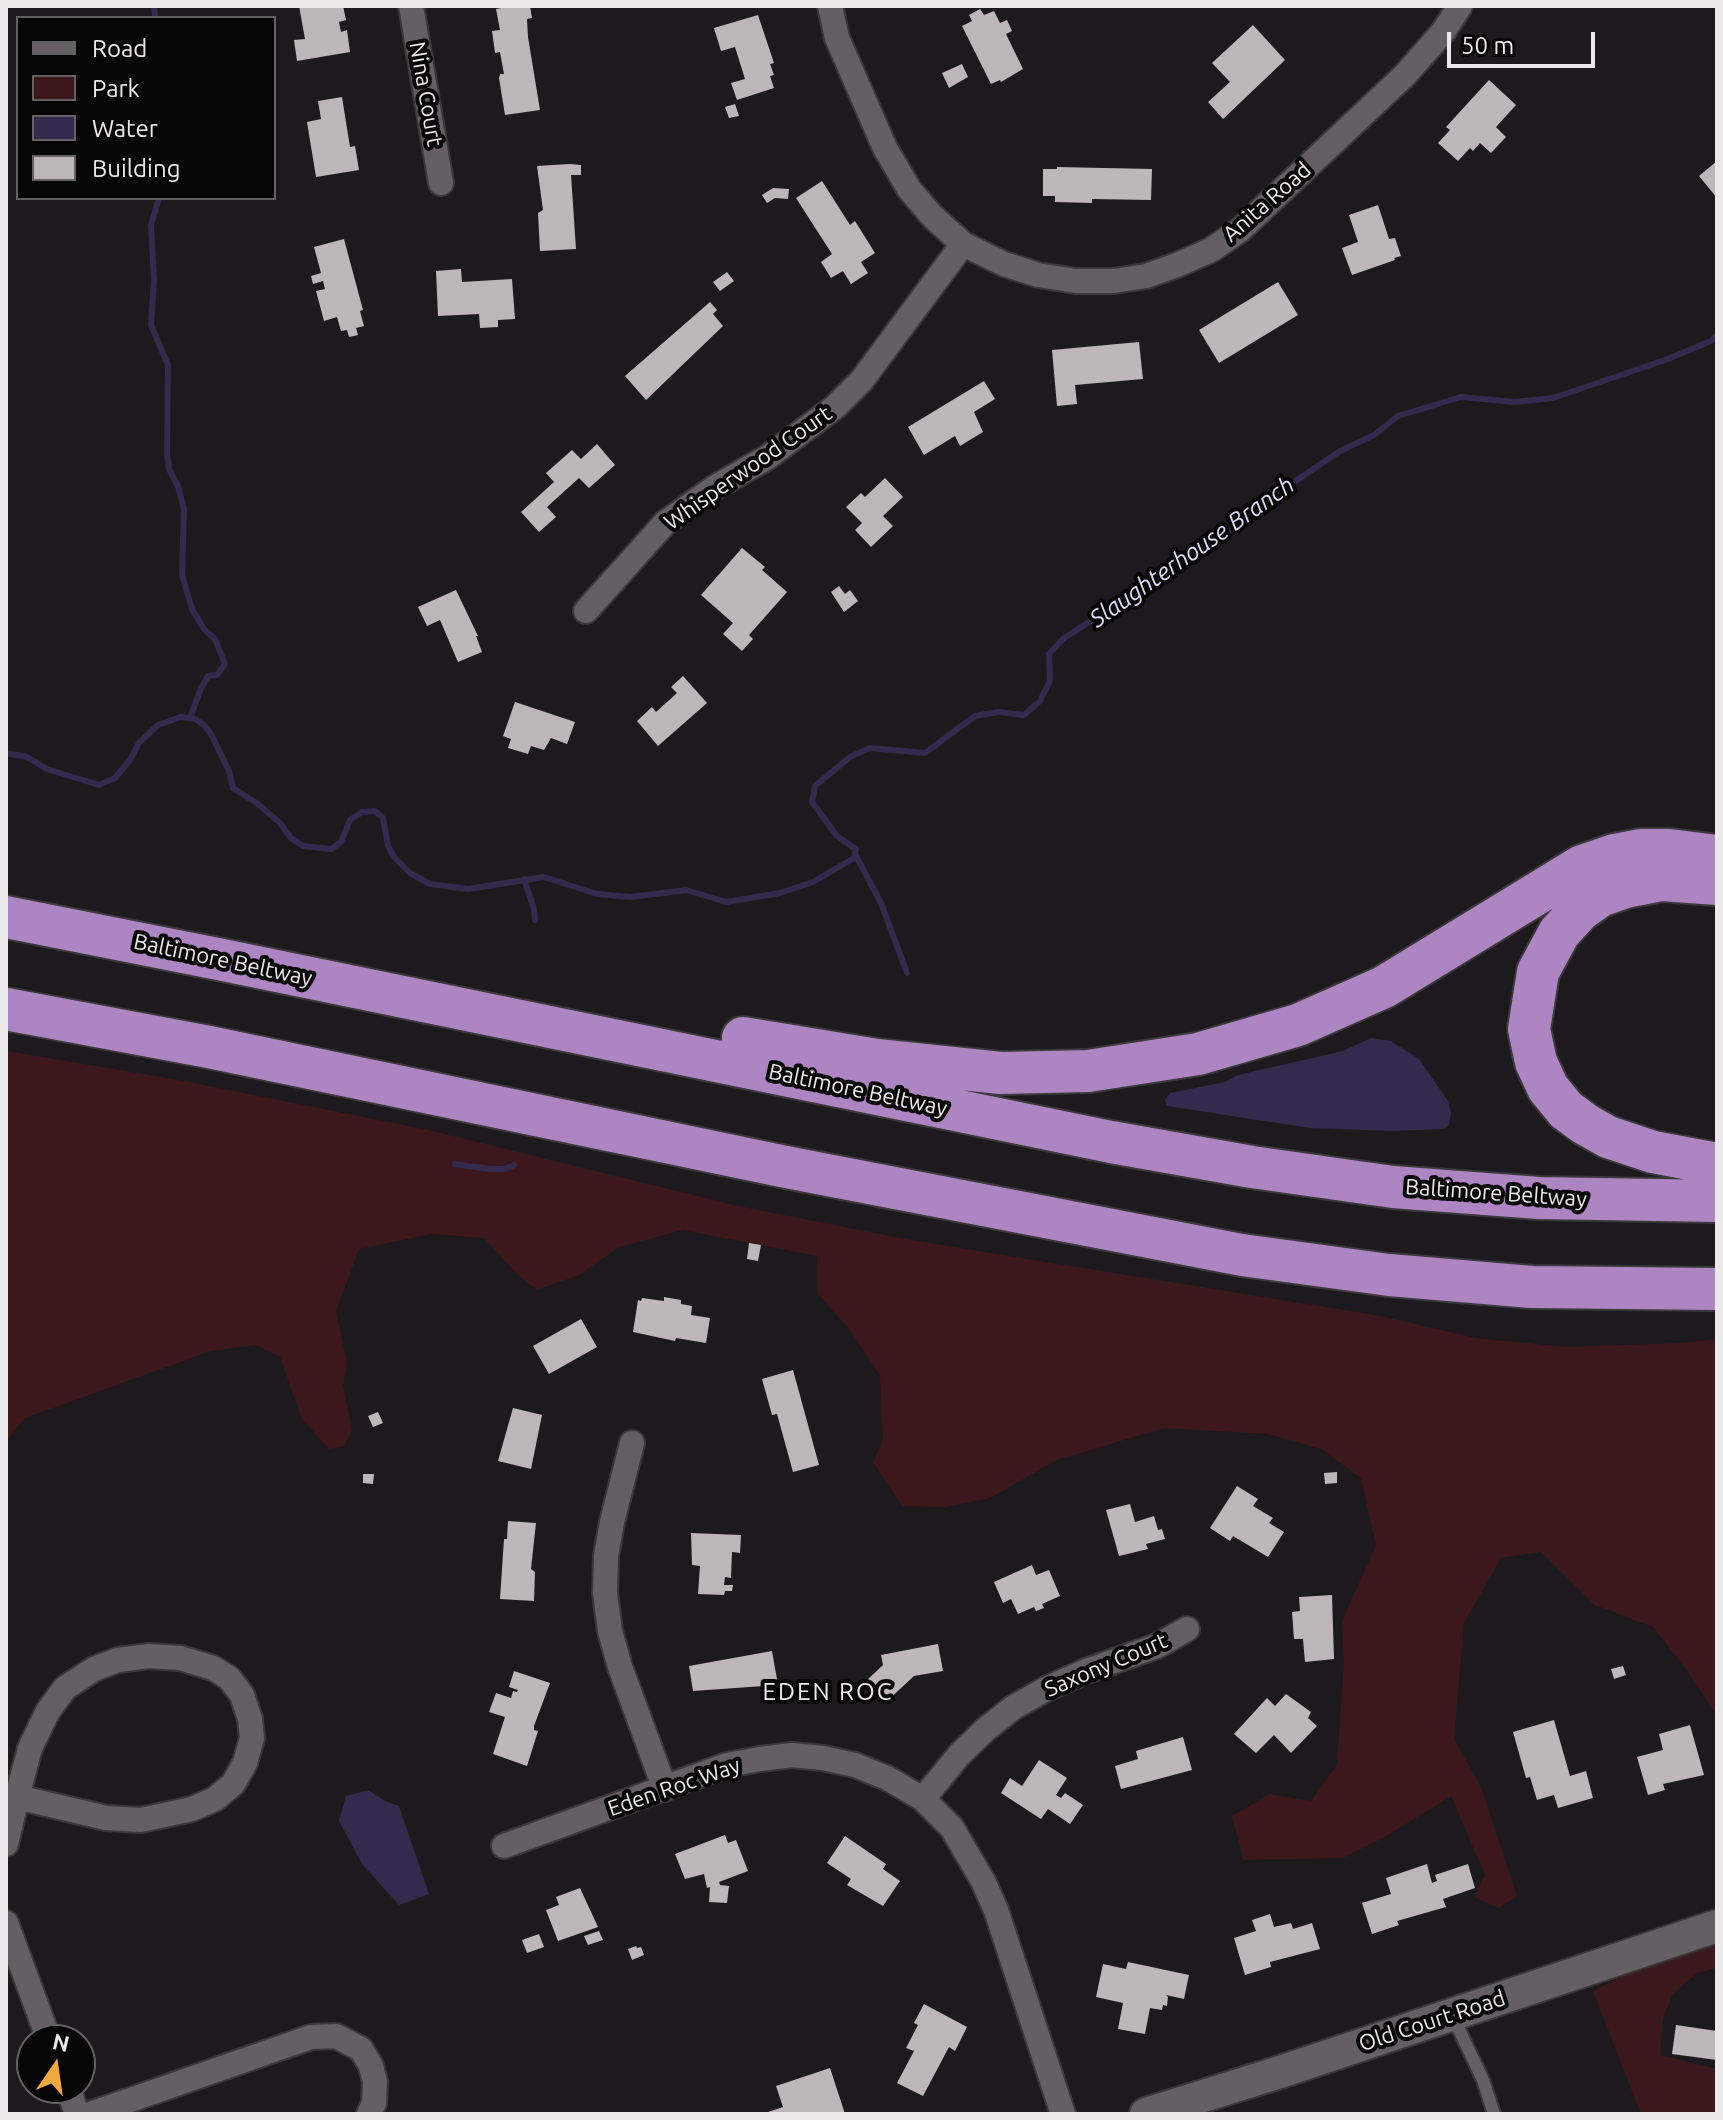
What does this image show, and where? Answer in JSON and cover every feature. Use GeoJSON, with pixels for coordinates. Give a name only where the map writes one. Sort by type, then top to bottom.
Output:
{"type":"FeatureCollection","features":[{"type":"Feature","properties":{"kind":"highway"},"geometry":{"type":"LineString","coordinates":[[223,960],[946,1069],[1001,1073],[1088,1071],[1198,1054],[1298,1025],[1384,987],[1582,866],[1614,855],[1640,850],[1670,850],[1717,856]]}},
{"type":"Feature","properties":{"kind":"highway"},"geometry":{"type":"LineString","coordinates":[[1717,884],[1662,880],[1626,887],[1600,896],[1579,911],[1559,933],[1538,972],[1529,1029],[1536,1062],[1548,1088],[1566,1110],[1585,1124],[1608,1137],[1653,1152],[1717,1164]]}},
{"type":"Feature","properties":{"kind":"highway","name":"Baltimore Beltway"},"geometry":{"type":"LineString","coordinates":[[6,917],[1111,1142],[1252,1167],[1393,1187],[1539,1198],[1717,1201]]}},
{"type":"Feature","properties":{"kind":"highway"},"geometry":{"type":"LineString","coordinates":[[6,1009],[209,1047],[786,1167],[1242,1255],[1389,1275],[1532,1287],[1717,1289]]}},
{"type":"Feature","properties":{"kind":"main road","name":"Old Court Road"},"geometry":{"type":"LineString","coordinates":[[1146,2114],[1717,1926]]}},
{"type":"Feature","properties":{"kind":"street","name":"Nina Court"},"geometry":{"type":"LineString","coordinates":[[411,6],[441,183]]}},
{"type":"Feature","properties":{"kind":"street","name":"Anita Road"},"geometry":{"type":"LineString","coordinates":[[830,6],[837,38],[885,148],[909,189],[932,216],[963,244],[1004,264],[1038,275],[1076,281],[1114,281],[1146,276],[1211,250],[1240,230],[1405,75],[1443,32],[1460,6]]}},
{"type":"Feature","properties":{"kind":"street","name":"Whisperwood Court"},"geometry":{"type":"LineString","coordinates":[[586,611],[665,523],[714,488],[768,457],[835,407],[862,380],[963,244]]}},
{"type":"Feature","properties":{"kind":"street"},"geometry":{"type":"LineString","coordinates":[[632,1443],[612,1522],[606,1556],[605,1593],[610,1631],[620,1667],[665,1789]]}},
{"type":"Feature","properties":{"kind":"street","name":"Saxony Court"},"geometry":{"type":"LineString","coordinates":[[923,1799],[959,1755],[1014,1707],[1059,1683],[1157,1646],[1187,1629]]}},
{"type":"Feature","properties":{"kind":"street"},"geometry":{"type":"LineString","coordinates":[[6,1844],[17,1797],[30,1748],[48,1711],[65,1688],[94,1669],[118,1660],[149,1656],[180,1658],[213,1668],[229,1678],[242,1695],[252,1738],[245,1763],[233,1784],[215,1799],[192,1809],[141,1820],[106,1818],[17,1797]]}},
{"type":"Feature","properties":{"kind":"street","name":"Eden Roc Way"},"geometry":{"type":"LineString","coordinates":[[504,1846],[727,1765],[792,1755],[855,1765],[887,1778],[923,1799],[952,1828],[967,1850],[996,1910],[1063,2114]]}},
{"type":"Feature","properties":{"kind":"street"},"geometry":{"type":"LineString","coordinates":[[6,1923],[43,2024]]}},
{"type":"Feature","properties":{"kind":"street"},"geometry":{"type":"LineString","coordinates":[[90,2114],[311,2037],[336,2036],[361,2049],[371,2066],[375,2082],[374,2103],[369,2114]]}},
{"type":"Feature","properties":{"kind":"lane"},"geometry":{"type":"LineString","coordinates":[[1451,2014],[1483,2080],[1494,2114]]}},
{"type":"Feature","properties":{"kind":"green space"},"geometry":{"type":"Polygon","coordinates":[[[6,1051],[179,1080],[428,1130],[738,1206],[910,1240],[1381,1316],[1475,1338],[1567,1347],[1717,1339],[1717,1716],[1653,1627],[1595,1605],[1541,1552],[1501,1558],[1464,1623],[1454,1739],[1481,1787],[1517,1896],[1499,1908],[1474,1897],[1485,1875],[1451,1796],[1385,1837],[1343,1858],[1244,1860],[1232,1816],[1270,1794],[1311,1801],[1337,1765],[1344,1664],[1342,1621],[1376,1546],[1361,1478],[1321,1449],[1268,1434],[1164,1428],[1057,1460],[990,1498],[946,1507],[902,1506],[873,1462],[883,1441],[880,1375],[850,1330],[818,1294],[817,1256],[683,1230],[619,1247],[579,1275],[537,1290],[519,1276],[484,1238],[431,1234],[359,1249],[336,1311],[347,1363],[343,1386],[352,1430],[344,1446],[329,1449],[302,1419],[280,1357],[256,1345],[211,1351],[25,1418],[6,1441],[6,1051]]]}},
{"type":"Feature","properties":{"kind":"green space"},"geometry":{"type":"Polygon","coordinates":[[[1717,1934],[1717,1968],[1697,1973],[1672,1995],[1663,2019],[1660,2055],[1717,2069],[1717,2114],[1641,2114],[1593,1991],[1699,1937],[1717,1934]]]}},
{"type":"Feature","properties":{"kind":"water"},"geometry":{"type":"Polygon","coordinates":[[[1371,1038],[1391,1041],[1419,1059],[1448,1101],[1451,1113],[1449,1125],[1444,1129],[1392,1131],[1310,1128],[1167,1106],[1165,1100],[1170,1093],[1343,1051],[1371,1038]]]}},
{"type":"Feature","properties":{"kind":"water"},"geometry":{"type":"Polygon","coordinates":[[[368,1790],[399,1806],[429,1894],[399,1905],[362,1864],[339,1821],[346,1796],[368,1790]]]}},
{"type":"Feature","properties":{"kind":"building"},"geometry":{"type":"Polygon","coordinates":[[[299,6],[343,6],[346,20],[339,22],[341,32],[347,30],[350,52],[297,61],[294,40],[305,39],[299,6]]]}},
{"type":"Feature","properties":{"kind":"building"},"geometry":{"type":"Polygon","coordinates":[[[530,6],[532,18],[527,19],[528,37],[540,110],[505,115],[499,78],[500,74],[504,74],[500,52],[495,53],[492,31],[500,30],[496,9],[530,6]]]}},
{"type":"Feature","properties":{"kind":"building"},"geometry":{"type":"Polygon","coordinates":[[[980,9],[984,15],[994,11],[1000,23],[1007,20],[1012,31],[1006,34],[1023,69],[1001,82],[991,84],[962,26],[972,21],[969,15],[980,9]]]}},
{"type":"Feature","properties":{"kind":"building"},"geometry":{"type":"Polygon","coordinates":[[[758,15],[774,63],[770,64],[774,75],[770,76],[774,88],[737,100],[731,83],[745,79],[735,47],[721,51],[714,28],[758,15]]]}},
{"type":"Feature","properties":{"kind":"building"},"geometry":{"type":"Polygon","coordinates":[[[1253,25],[1285,60],[1223,119],[1208,102],[1230,82],[1212,63],[1253,25]]]}},
{"type":"Feature","properties":{"kind":"building"},"geometry":{"type":"Polygon","coordinates":[[[962,64],[968,77],[949,88],[942,73],[962,64]]]}},
{"type":"Feature","properties":{"kind":"building"},"geometry":{"type":"Polygon","coordinates":[[[1489,80],[1516,105],[1496,127],[1506,137],[1491,153],[1480,143],[1473,151],[1470,148],[1458,161],[1438,143],[1450,130],[1446,127],[1489,80]]]}},
{"type":"Feature","properties":{"kind":"building"},"geometry":{"type":"Polygon","coordinates":[[[342,97],[350,147],[355,146],[359,170],[316,177],[307,122],[321,119],[318,101],[342,97]]]}},
{"type":"Feature","properties":{"kind":"building"},"geometry":{"type":"Polygon","coordinates":[[[735,104],[739,116],[729,118],[725,107],[735,104]]]}},
{"type":"Feature","properties":{"kind":"building"},"geometry":{"type":"Polygon","coordinates":[[[1717,161],[1717,198],[1699,176],[1717,161]]]}},
{"type":"Feature","properties":{"kind":"building"},"geometry":{"type":"Polygon","coordinates":[[[581,165],[581,175],[571,175],[576,249],[540,251],[538,213],[543,210],[537,166],[581,165]]]}},
{"type":"Feature","properties":{"kind":"building"},"geometry":{"type":"Polygon","coordinates":[[[1043,169],[1152,169],[1151,200],[1055,202],[1055,196],[1043,196],[1043,169]]]}},
{"type":"Feature","properties":{"kind":"building"},"geometry":{"type":"Polygon","coordinates":[[[822,181],[850,225],[855,221],[875,253],[861,262],[868,273],[851,284],[843,271],[831,278],[821,262],[832,254],[796,198],[822,181]]]}},
{"type":"Feature","properties":{"kind":"building"},"geometry":{"type":"Polygon","coordinates":[[[773,188],[789,189],[788,199],[775,198],[767,203],[762,195],[773,188]]]}},
{"type":"Feature","properties":{"kind":"building"},"geometry":{"type":"Polygon","coordinates":[[[1378,205],[1389,239],[1395,238],[1401,256],[1352,275],[1342,248],[1358,242],[1349,215],[1378,205]]]}},
{"type":"Feature","properties":{"kind":"building"},"geometry":{"type":"Polygon","coordinates":[[[344,239],[363,310],[360,311],[364,326],[356,328],[358,335],[349,337],[347,330],[341,331],[337,317],[324,321],[316,291],[325,289],[323,281],[313,284],[311,276],[321,273],[314,247],[344,239]]]}},
{"type":"Feature","properties":{"kind":"building"},"geometry":{"type":"Polygon","coordinates":[[[461,269],[462,282],[512,279],[515,319],[498,320],[498,327],[480,328],[479,314],[438,316],[436,271],[461,269]]]}},
{"type":"Feature","properties":{"kind":"building"},"geometry":{"type":"Polygon","coordinates":[[[727,272],[734,281],[720,291],[713,282],[727,272]]]}},
{"type":"Feature","properties":{"kind":"building"},"geometry":{"type":"Polygon","coordinates":[[[1278,282],[1298,315],[1219,363],[1199,330],[1278,282]]]}},
{"type":"Feature","properties":{"kind":"building"},"geometry":{"type":"Polygon","coordinates":[[[710,302],[717,310],[713,314],[723,326],[646,400],[625,376],[710,302]]]}},
{"type":"Feature","properties":{"kind":"building"},"geometry":{"type":"Polygon","coordinates":[[[1139,342],[1143,379],[1075,385],[1077,404],[1057,406],[1052,350],[1139,342]]]}},
{"type":"Feature","properties":{"kind":"building"},"geometry":{"type":"Polygon","coordinates":[[[984,381],[995,399],[974,412],[983,432],[960,446],[955,436],[924,455],[908,427],[984,381]]]}},
{"type":"Feature","properties":{"kind":"building"},"geometry":{"type":"Polygon","coordinates":[[[597,444],[615,465],[589,488],[579,478],[547,507],[556,517],[539,532],[521,512],[554,482],[546,473],[572,450],[581,459],[597,444]]]}},
{"type":"Feature","properties":{"kind":"building"},"geometry":{"type":"Polygon","coordinates":[[[885,478],[903,497],[883,516],[893,526],[871,547],[855,530],[862,523],[846,507],[861,493],[865,497],[885,478]]]}},
{"type":"Feature","properties":{"kind":"building"},"geometry":{"type":"Polygon","coordinates":[[[742,548],[765,567],[762,570],[787,592],[749,635],[753,639],[742,651],[723,634],[733,623],[701,595],[742,548]]]}},
{"type":"Feature","properties":{"kind":"building"},"geometry":{"type":"Polygon","coordinates":[[[839,586],[845,594],[850,590],[858,601],[844,612],[831,592],[839,586]]]}},
{"type":"Feature","properties":{"kind":"building"},"geometry":{"type":"Polygon","coordinates":[[[456,590],[478,636],[482,652],[458,662],[440,620],[427,626],[418,607],[456,590]]]}},
{"type":"Feature","properties":{"kind":"building"},"geometry":{"type":"Polygon","coordinates":[[[683,676],[707,703],[658,746],[637,721],[652,707],[656,712],[677,693],[671,687],[683,676]]]}},
{"type":"Feature","properties":{"kind":"building"},"geometry":{"type":"Polygon","coordinates":[[[515,702],[575,722],[567,744],[551,738],[544,750],[531,746],[528,754],[508,748],[511,739],[503,736],[515,702]]]}},
{"type":"Feature","properties":{"kind":"building"},"geometry":{"type":"Polygon","coordinates":[[[749,1243],[761,1245],[758,1261],[747,1259],[749,1243]]]}},
{"type":"Feature","properties":{"kind":"building"},"geometry":{"type":"Polygon","coordinates":[[[664,1297],[692,1306],[691,1315],[710,1318],[706,1343],[676,1338],[675,1341],[633,1332],[638,1300],[664,1301],[664,1297]]]}},
{"type":"Feature","properties":{"kind":"building"},"geometry":{"type":"Polygon","coordinates":[[[581,1319],[597,1347],[549,1374],[533,1346],[581,1319]]]}},
{"type":"Feature","properties":{"kind":"building"},"geometry":{"type":"Polygon","coordinates":[[[793,1370],[819,1465],[793,1472],[777,1414],[772,1415],[762,1379],[793,1370]]]}},
{"type":"Feature","properties":{"kind":"building"},"geometry":{"type":"Polygon","coordinates":[[[513,1408],[542,1415],[531,1469],[498,1461],[513,1408]]]}},
{"type":"Feature","properties":{"kind":"building"},"geometry":{"type":"Polygon","coordinates":[[[378,1412],[383,1423],[373,1427],[368,1416],[378,1412]]]}},
{"type":"Feature","properties":{"kind":"building"},"geometry":{"type":"Polygon","coordinates":[[[1337,1472],[1337,1483],[1325,1484],[1324,1473],[1337,1472]]]}},
{"type":"Feature","properties":{"kind":"building"},"geometry":{"type":"Polygon","coordinates":[[[363,1474],[374,1474],[373,1484],[363,1483],[363,1474]]]}},
{"type":"Feature","properties":{"kind":"building"},"geometry":{"type":"Polygon","coordinates":[[[1237,1486],[1258,1499],[1253,1506],[1273,1518],[1269,1523],[1284,1532],[1268,1557],[1233,1536],[1230,1541],[1210,1528],[1237,1486]]]}},
{"type":"Feature","properties":{"kind":"building"},"geometry":{"type":"Polygon","coordinates":[[[1130,1504],[1135,1522],[1154,1516],[1158,1530],[1162,1529],[1165,1539],[1146,1544],[1148,1549],[1119,1556],[1106,1510],[1130,1504]]]}},
{"type":"Feature","properties":{"kind":"building"},"geometry":{"type":"Polygon","coordinates":[[[508,1521],[536,1523],[531,1569],[535,1572],[534,1601],[500,1599],[508,1521]]]}},
{"type":"Feature","properties":{"kind":"building"},"geometry":{"type":"Polygon","coordinates":[[[691,1533],[741,1535],[740,1553],[732,1552],[731,1578],[725,1577],[724,1585],[733,1585],[732,1591],[725,1591],[724,1595],[698,1594],[700,1566],[692,1565],[691,1533]]]}},
{"type":"Feature","properties":{"kind":"building"},"geometry":{"type":"Polygon","coordinates":[[[1032,1565],[1036,1575],[1049,1570],[1060,1596],[1042,1604],[1044,1608],[1036,1611],[1034,1607],[1018,1614],[1011,1599],[1003,1603],[994,1582],[1032,1565]]]}},
{"type":"Feature","properties":{"kind":"building"},"geometry":{"type":"Polygon","coordinates":[[[1332,1595],[1334,1659],[1305,1662],[1303,1639],[1294,1639],[1292,1612],[1300,1611],[1299,1597],[1332,1595]]]}},
{"type":"Feature","properties":{"kind":"building"},"geometry":{"type":"Polygon","coordinates":[[[938,1644],[943,1671],[914,1676],[886,1702],[866,1681],[883,1665],[881,1655],[938,1644]]]}},
{"type":"Feature","properties":{"kind":"building"},"geometry":{"type":"Polygon","coordinates":[[[772,1651],[778,1685],[693,1691],[689,1666],[772,1651]]]}},
{"type":"Feature","properties":{"kind":"building"},"geometry":{"type":"Polygon","coordinates":[[[1623,1666],[1626,1675],[1614,1679],[1611,1669],[1623,1666]]]}},
{"type":"Feature","properties":{"kind":"building"},"geometry":{"type":"Polygon","coordinates":[[[514,1671],[550,1683],[534,1726],[534,1730],[538,1731],[527,1766],[493,1754],[505,1717],[489,1712],[496,1693],[511,1698],[513,1691],[517,1692],[509,1687],[514,1671]]]}},
{"type":"Feature","properties":{"kind":"building"},"geometry":{"type":"Polygon","coordinates":[[[1286,1694],[1311,1712],[1308,1718],[1317,1726],[1291,1753],[1274,1735],[1256,1753],[1234,1734],[1267,1698],[1275,1706],[1286,1694]]]}},
{"type":"Feature","properties":{"kind":"building"},"geometry":{"type":"Polygon","coordinates":[[[1554,1720],[1570,1776],[1586,1771],[1593,1798],[1558,1808],[1554,1795],[1537,1800],[1530,1777],[1526,1778],[1513,1732],[1554,1720]]]}},
{"type":"Feature","properties":{"kind":"building"},"geometry":{"type":"Polygon","coordinates":[[[1690,1725],[1704,1775],[1663,1784],[1665,1790],[1648,1795],[1637,1757],[1663,1750],[1659,1734],[1690,1725]]]}},
{"type":"Feature","properties":{"kind":"building"},"geometry":{"type":"Polygon","coordinates":[[[1183,1737],[1192,1770],[1121,1789],[1115,1766],[1138,1759],[1136,1751],[1183,1737]]]}},
{"type":"Feature","properties":{"kind":"building"},"geometry":{"type":"Polygon","coordinates":[[[1039,1760],[1067,1778],[1056,1795],[1061,1798],[1065,1793],[1083,1805],[1070,1824],[1048,1809],[1041,1819],[1001,1793],[1010,1778],[1022,1786],[1039,1760]]]}},
{"type":"Feature","properties":{"kind":"building"},"geometry":{"type":"Polygon","coordinates":[[[725,1835],[728,1843],[736,1840],[748,1871],[719,1882],[720,1885],[729,1886],[727,1903],[709,1902],[710,1887],[707,1888],[704,1874],[685,1879],[675,1854],[725,1835]]]}},
{"type":"Feature","properties":{"kind":"building"},"geometry":{"type":"Polygon","coordinates":[[[845,1836],[886,1864],[883,1869],[900,1881],[883,1906],[847,1885],[851,1879],[827,1863],[845,1836]]]}},
{"type":"Feature","properties":{"kind":"building"},"geometry":{"type":"Polygon","coordinates":[[[1427,1864],[1432,1883],[1437,1881],[1435,1875],[1468,1864],[1475,1888],[1443,1899],[1446,1907],[1397,1921],[1399,1925],[1372,1934],[1362,1903],[1391,1894],[1386,1878],[1427,1864]]]}},
{"type":"Feature","properties":{"kind":"building"},"geometry":{"type":"Polygon","coordinates":[[[580,1888],[598,1927],[558,1941],[546,1910],[559,1905],[556,1897],[580,1888]]]}},
{"type":"Feature","properties":{"kind":"building"},"geometry":{"type":"Polygon","coordinates":[[[1270,1914],[1274,1927],[1291,1923],[1293,1929],[1312,1923],[1320,1949],[1270,1962],[1271,1967],[1245,1975],[1234,1938],[1256,1931],[1252,1920],[1270,1914]]]}},
{"type":"Feature","properties":{"kind":"building"},"geometry":{"type":"Polygon","coordinates":[[[599,1931],[603,1940],[588,1945],[584,1936],[599,1931]]]}},
{"type":"Feature","properties":{"kind":"building"},"geometry":{"type":"Polygon","coordinates":[[[539,1934],[544,1947],[527,1953],[522,1940],[539,1934]]]}},
{"type":"Feature","properties":{"kind":"building"},"geometry":{"type":"Polygon","coordinates":[[[641,1947],[644,1955],[632,1960],[628,1949],[641,1947]]]}},
{"type":"Feature","properties":{"kind":"building"},"geometry":{"type":"Polygon","coordinates":[[[1128,1962],[1189,1975],[1184,1999],[1166,1995],[1167,2006],[1163,2005],[1162,2010],[1150,2008],[1145,2034],[1118,2029],[1123,2003],[1096,1997],[1103,1964],[1126,1969],[1128,1962]]]}},
{"type":"Feature","properties":{"kind":"building"},"geometry":{"type":"Polygon","coordinates":[[[924,2004],[967,2027],[955,2051],[949,2047],[923,2096],[897,2083],[914,2051],[906,2048],[924,2004]]]}},
{"type":"Feature","properties":{"kind":"building"},"geometry":{"type":"Polygon","coordinates":[[[1676,2025],[1717,2031],[1717,2060],[1672,2054],[1676,2025]]]}},
{"type":"Feature","properties":{"kind":"building"},"geometry":{"type":"Polygon","coordinates":[[[830,2068],[845,2114],[762,2114],[783,2107],[776,2086],[830,2068]]]}},
{"type":"Feature","properties":{"kind":"waterway"},"geometry":{"type":"LineString","coordinates":[[154,6],[155,16]]}},
{"type":"Feature","properties":{"kind":"waterway"},"geometry":{"type":"LineString","coordinates":[[158,200],[151,225],[154,280],[151,325],[168,365],[167,453],[169,469],[178,486],[184,509],[182,575],[192,609],[204,629],[215,639],[225,664],[217,675],[208,676],[190,718]]}},
{"type":"Feature","properties":{"kind":"waterway","name":"Slaughterhouse Branch"},"geometry":{"type":"LineString","coordinates":[[6,753],[27,757],[47,769],[99,785],[115,778],[139,743],[158,725],[181,717],[195,719],[211,734],[229,771],[233,788],[258,804],[280,823],[291,838],[303,846],[331,849],[341,842],[350,820],[362,812],[375,811],[383,818],[388,846],[394,857],[410,873],[430,884],[468,889],[544,877],[597,894],[630,897],[686,890],[726,902],[780,893],[813,882],[854,858],[856,849],[837,836],[812,802],[815,786],[850,757],[870,748],[925,753],[975,716],[998,712],[1024,715],[1040,701],[1050,681],[1049,654],[1063,639],[1146,590],[1204,551],[1300,478],[1340,451],[1374,435],[1398,416],[1461,397],[1515,402],[1553,398],[1668,359],[1711,341],[1717,335]]}},
{"type":"Feature","properties":{"kind":"waterway"},"geometry":{"type":"LineString","coordinates":[[855,854],[881,903],[907,973]]}},
{"type":"Feature","properties":{"kind":"waterway"},"geometry":{"type":"LineString","coordinates":[[524,879],[535,920]]}},
{"type":"Feature","properties":{"kind":"waterway"},"geometry":{"type":"LineString","coordinates":[[455,1164],[490,1169],[505,1169],[514,1165]]}},
{"type":"Feature","properties":{"kind":"district","name":"EDEN ROC"},"geometry":{"type":"Point","coordinates":[828,1692]}}]}
